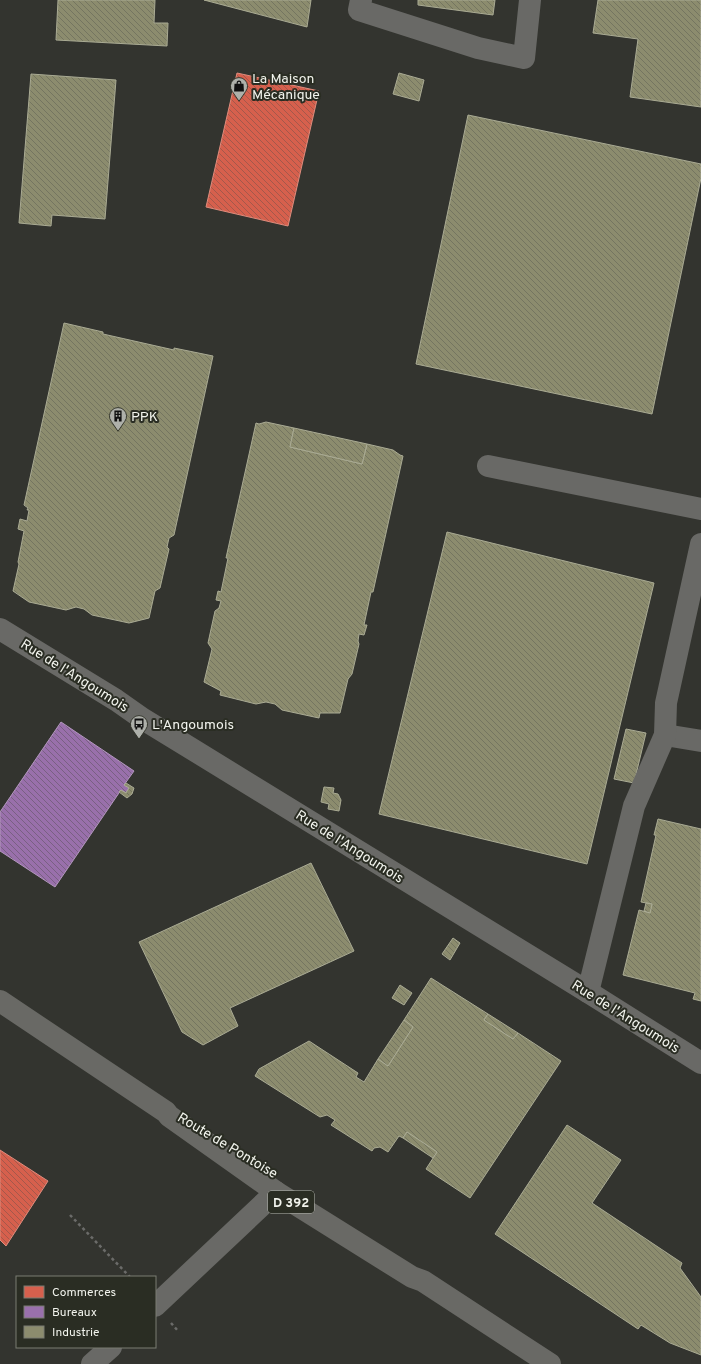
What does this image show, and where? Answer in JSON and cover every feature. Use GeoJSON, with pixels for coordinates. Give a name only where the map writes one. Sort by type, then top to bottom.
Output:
{"type":"FeatureCollection","features":[{"type":"Feature","properties":{"kind":"main road","name":"Route de Pontoise"},"geometry":{"type":"LineString","coordinates":[[0,1001],[166,1112],[169,1116],[276,1192],[412,1277],[423,1281],[550,1364]]}},
{"type":"Feature","properties":{"kind":"main road","name":"Route de Pontoise"},"geometry":{"type":"LineString","coordinates":[[166,1112],[172,1112],[284,1179],[416,1272],[423,1281]]}},
{"type":"Feature","properties":{"kind":"street"},"geometry":{"type":"LineString","coordinates":[[361,0],[359,10],[478,48],[524,58],[530,0]]}},
{"type":"Feature","properties":{"kind":"street"},"geometry":{"type":"LineString","coordinates":[[488,466],[701,510]]}},
{"type":"Feature","properties":{"kind":"street"},"geometry":{"type":"LineString","coordinates":[[588,992],[634,806],[665,735],[666,703],[701,544]]}},
{"type":"Feature","properties":{"kind":"street","name":"Rue de l'Angoumois"},"geometry":{"type":"LineString","coordinates":[[0,629],[116,700],[149,723],[701,1063]]}},
{"type":"Feature","properties":{"kind":"street"},"geometry":{"type":"LineString","coordinates":[[665,735],[701,741]]}},
{"type":"Feature","properties":{"kind":"street"},"geometry":{"type":"LineString","coordinates":[[156,1305],[276,1192]]}},
{"type":"Feature","properties":{"kind":"street"},"geometry":{"type":"LineString","coordinates":[[92,1364],[110,1348]]}},
{"type":"Feature","properties":{"kind":"path"},"geometry":{"type":"LineString","coordinates":[[70,1215],[129,1276]]}},
{"type":"Feature","properties":{"kind":"building: Commerces"},"geometry":{"type":"Polygon","coordinates":[[[237,73],[319,91],[288,226],[206,207],[237,73]]]}},
{"type":"Feature","properties":{"kind":"building: Commerces"},"geometry":{"type":"Polygon","coordinates":[[[0,1150],[48,1181],[6,1246],[0,1240],[0,1150]]]}},
{"type":"Feature","properties":{"kind":"building: Bureaux"},"geometry":{"type":"Polygon","coordinates":[[[61,722],[134,771],[124,785],[129,788],[126,793],[121,790],[55,887],[0,851],[0,812],[61,722]]]}},
{"type":"Feature","properties":{"kind":"building: Industrie"},"geometry":{"type":"Polygon","coordinates":[[[58,0],[155,0],[154,23],[168,23],[167,46],[56,40],[58,0]]]}},
{"type":"Feature","properties":{"kind":"building: Industrie"},"geometry":{"type":"Polygon","coordinates":[[[204,0],[311,0],[307,27],[204,0]]]}},
{"type":"Feature","properties":{"kind":"building: Industrie"},"geometry":{"type":"Polygon","coordinates":[[[418,0],[495,0],[493,15],[418,5],[418,0]]]}},
{"type":"Feature","properties":{"kind":"building: Industrie"},"geometry":{"type":"Polygon","coordinates":[[[598,0],[701,0],[701,107],[630,97],[638,39],[593,33],[598,0]]]}},
{"type":"Feature","properties":{"kind":"building: Industrie"},"geometry":{"type":"Polygon","coordinates":[[[399,73],[424,80],[419,101],[393,94],[399,73]]]}},
{"type":"Feature","properties":{"kind":"building: Industrie"},"geometry":{"type":"Polygon","coordinates":[[[31,74],[116,80],[105,219],[52,215],[51,226],[19,223],[31,74]]]}},
{"type":"Feature","properties":{"kind":"building: Industrie"},"geometry":{"type":"Polygon","coordinates":[[[468,115],[701,164],[701,178],[652,414],[416,364],[468,115]]]}},
{"type":"Feature","properties":{"kind":"building: Industrie","name":"PPK"},"geometry":{"type":"Polygon","coordinates":[[[64,323],[103,332],[103,334],[174,350],[174,348],[213,356],[174,535],[169,538],[167,547],[169,549],[160,588],[155,591],[149,618],[129,623],[92,615],[84,609],[76,607],[66,610],[29,602],[13,591],[24,531],[18,529],[20,519],[27,521],[29,510],[27,510],[28,508],[24,505],[64,323]]]}},
{"type":"Feature","properties":{"kind":"building: Industrie"},"geometry":{"type":"Polygon","coordinates":[[[266,422],[294,428],[290,447],[362,464],[367,444],[393,450],[403,456],[373,592],[371,592],[364,625],[367,625],[364,635],[359,634],[359,644],[352,674],[348,679],[340,713],[320,713],[319,718],[282,710],[275,704],[266,702],[256,704],[220,695],[221,691],[204,682],[212,649],[208,643],[215,611],[219,608],[221,601],[216,600],[218,591],[221,592],[228,558],[226,558],[256,423],[259,424],[266,422]]]}},
{"type":"Feature","properties":{"kind":"building: Industrie"},"geometry":{"type":"Polygon","coordinates":[[[294,428],[367,444],[362,464],[290,447],[294,428]]]}},
{"type":"Feature","properties":{"kind":"building: Industrie"},"geometry":{"type":"Polygon","coordinates":[[[447,532],[654,583],[587,864],[379,814],[447,532]]]}},
{"type":"Feature","properties":{"kind":"building: Industrie"},"geometry":{"type":"Polygon","coordinates":[[[626,729],[646,733],[634,783],[614,779],[626,729]]]}},
{"type":"Feature","properties":{"kind":"building: Industrie"},"geometry":{"type":"Polygon","coordinates":[[[126,783],[134,788],[132,794],[127,798],[119,792],[121,790],[126,793],[129,788],[124,785],[126,783]]]}},
{"type":"Feature","properties":{"kind":"building: Industrie"},"geometry":{"type":"Polygon","coordinates":[[[324,787],[334,788],[333,793],[338,794],[341,800],[339,811],[328,809],[329,804],[321,802],[324,787]]]}},
{"type":"Feature","properties":{"kind":"building: Industrie"},"geometry":{"type":"Polygon","coordinates":[[[658,819],[701,829],[701,1001],[693,999],[695,993],[623,975],[639,910],[650,913],[652,904],[641,902],[656,835],[654,835],[658,819]]]}},
{"type":"Feature","properties":{"kind":"building: Industrie"},"geometry":{"type":"Polygon","coordinates":[[[311,863],[354,951],[230,1008],[238,1026],[203,1045],[182,1032],[139,942],[311,863]]]}},
{"type":"Feature","properties":{"kind":"building: Industrie"},"geometry":{"type":"Polygon","coordinates":[[[646,903],[652,904],[650,913],[644,911],[646,903]]]}},
{"type":"Feature","properties":{"kind":"building: Industrie"},"geometry":{"type":"Polygon","coordinates":[[[453,938],[460,943],[450,960],[442,954],[453,938]]]}},
{"type":"Feature","properties":{"kind":"building: Industrie"},"geometry":{"type":"Polygon","coordinates":[[[431,978],[488,1014],[484,1020],[513,1039],[518,1033],[561,1061],[470,1198],[426,1169],[437,1152],[407,1132],[403,1138],[399,1136],[388,1152],[380,1147],[374,1148],[372,1151],[331,1125],[335,1120],[327,1115],[320,1117],[255,1076],[259,1069],[309,1041],[358,1073],[356,1077],[364,1082],[378,1059],[388,1066],[413,1027],[404,1020],[431,978]]]}},
{"type":"Feature","properties":{"kind":"building: Industrie"},"geometry":{"type":"Polygon","coordinates":[[[400,985],[412,993],[404,1005],[392,998],[400,985]]]}},
{"type":"Feature","properties":{"kind":"building: Industrie"},"geometry":{"type":"Polygon","coordinates":[[[488,1014],[518,1033],[513,1039],[484,1020],[488,1014]]]}},
{"type":"Feature","properties":{"kind":"building: Industrie"},"geometry":{"type":"Polygon","coordinates":[[[404,1020],[413,1027],[388,1066],[378,1059],[404,1020]]]}},
{"type":"Feature","properties":{"kind":"building: Industrie"},"geometry":{"type":"Polygon","coordinates":[[[567,1125],[621,1160],[592,1203],[682,1263],[680,1268],[701,1297],[701,1355],[670,1343],[641,1325],[638,1329],[495,1234],[567,1125]]]}},
{"type":"Feature","properties":{"kind":"building: Industrie"},"geometry":{"type":"Polygon","coordinates":[[[407,1132],[437,1152],[433,1158],[403,1138],[407,1132]]]}},
{"type":"Feature","properties":{"kind":"place","name":"La Maison Mécanique"},"geometry":{"type":"Point","coordinates":[239,101]}},
{"type":"Feature","properties":{"kind":"place","name":"PPK"},"geometry":{"type":"Point","coordinates":[118,431]}},
{"type":"Feature","properties":{"kind":"place","name":"L'Angoumois"},"geometry":{"type":"Point","coordinates":[139,739]}}]}
